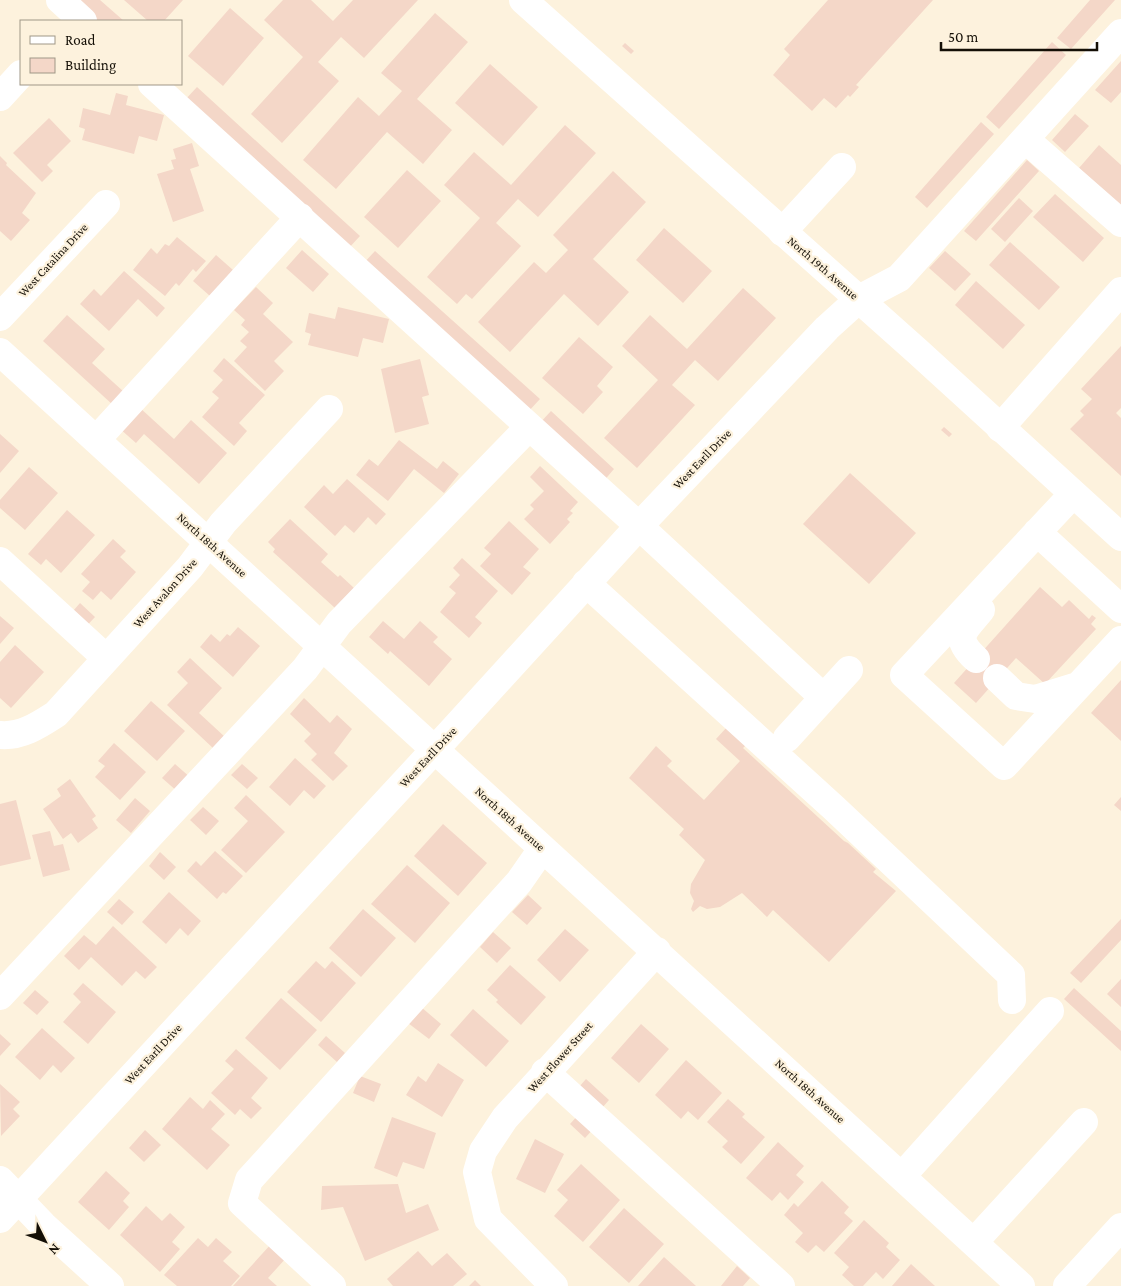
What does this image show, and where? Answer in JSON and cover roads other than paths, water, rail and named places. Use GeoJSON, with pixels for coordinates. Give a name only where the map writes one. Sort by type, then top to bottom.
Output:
{"type":"FeatureCollection","features":[{"type":"Feature","properties":{"kind":"street","name":"North 19th Avenue"},"geometry":{"type":"LineString","coordinates":[[523,0],[859,299],[1121,537]]}},
{"type":"Feature","properties":{"kind":"street","name":"West Earll Drive"},"geometry":{"type":"LineString","coordinates":[[6,1199],[436,749],[586,583],[827,328],[859,299],[899,278],[1121,33]]}},
{"type":"Feature","properties":{"kind":"street"},"geometry":{"type":"LineString","coordinates":[[0,97],[20,75]]}},
{"type":"Feature","properties":{"kind":"street"},"geometry":{"type":"LineString","coordinates":[[153,85],[639,526],[823,697]]}},
{"type":"Feature","properties":{"kind":"street"},"geometry":{"type":"LineString","coordinates":[[1025,139],[1121,223]]}},
{"type":"Feature","properties":{"kind":"street"},"geometry":{"type":"LineString","coordinates":[[782,232],[842,167]]}},
{"type":"Feature","properties":{"kind":"street","name":"West Catalina Drive"},"geometry":{"type":"LineString","coordinates":[[0,316],[106,204]]}},
{"type":"Feature","properties":{"kind":"street"},"geometry":{"type":"LineString","coordinates":[[96,440],[300,217]]}},
{"type":"Feature","properties":{"kind":"street"},"geometry":{"type":"LineString","coordinates":[[1000,428],[1121,291]]}},
{"type":"Feature","properties":{"kind":"street","name":"North 18th Avenue"},"geometry":{"type":"LineString","coordinates":[[0,352],[1021,1286]]}},
{"type":"Feature","properties":{"kind":"street","name":"West Avalon Drive"},"geometry":{"type":"LineString","coordinates":[[4,736],[33,729],[56,714],[190,567],[223,522],[329,409]]}},
{"type":"Feature","properties":{"kind":"street"},"geometry":{"type":"LineString","coordinates":[[4,983],[305,669],[339,623],[529,427]]}},
{"type":"Feature","properties":{"kind":"street"},"geometry":{"type":"LineString","coordinates":[[1073,494],[904,675],[1004,766],[1121,640]]}},
{"type":"Feature","properties":{"kind":"street"},"geometry":{"type":"LineString","coordinates":[[1037,532],[1121,609]]}},
{"type":"Feature","properties":{"kind":"street"},"geometry":{"type":"LineString","coordinates":[[0,561],[106,658]]}},
{"type":"Feature","properties":{"kind":"street"},"geometry":{"type":"LineString","coordinates":[[976,659],[963,646],[962,632],[1000,588],[998,573]]}},
{"type":"Feature","properties":{"kind":"street"},"geometry":{"type":"LineString","coordinates":[[586,583],[834,808],[1011,975],[1012,1000]]}},
{"type":"Feature","properties":{"kind":"street"},"geometry":{"type":"LineString","coordinates":[[786,738],[849,670]]}},
{"type":"Feature","properties":{"kind":"street"},"geometry":{"type":"LineString","coordinates":[[998,678],[1016,696],[1035,699],[1080,685]]}},
{"type":"Feature","properties":{"kind":"street"},"geometry":{"type":"LineString","coordinates":[[332,1286],[242,1203],[249,1180],[519,882],[542,849]]}},
{"type":"Feature","properties":{"kind":"street","name":"West Flower Street"},"geometry":{"type":"LineString","coordinates":[[554,1286],[488,1219],[477,1172],[483,1151],[505,1118],[545,1072],[657,951]]}},
{"type":"Feature","properties":{"kind":"street"},"geometry":{"type":"LineString","coordinates":[[902,1176],[1050,1011]]}},
{"type":"Feature","properties":{"kind":"street"},"geometry":{"type":"LineString","coordinates":[[545,1072],[781,1286]]}},
{"type":"Feature","properties":{"kind":"street"},"geometry":{"type":"LineString","coordinates":[[974,1242],[1084,1122]]}},
{"type":"Feature","properties":{"kind":"street"},"geometry":{"type":"LineString","coordinates":[[6,1199],[110,1286]]}},
{"type":"Feature","properties":{"kind":"street"},"geometry":{"type":"LineString","coordinates":[[1067,1286],[1121,1227]]}}]}
